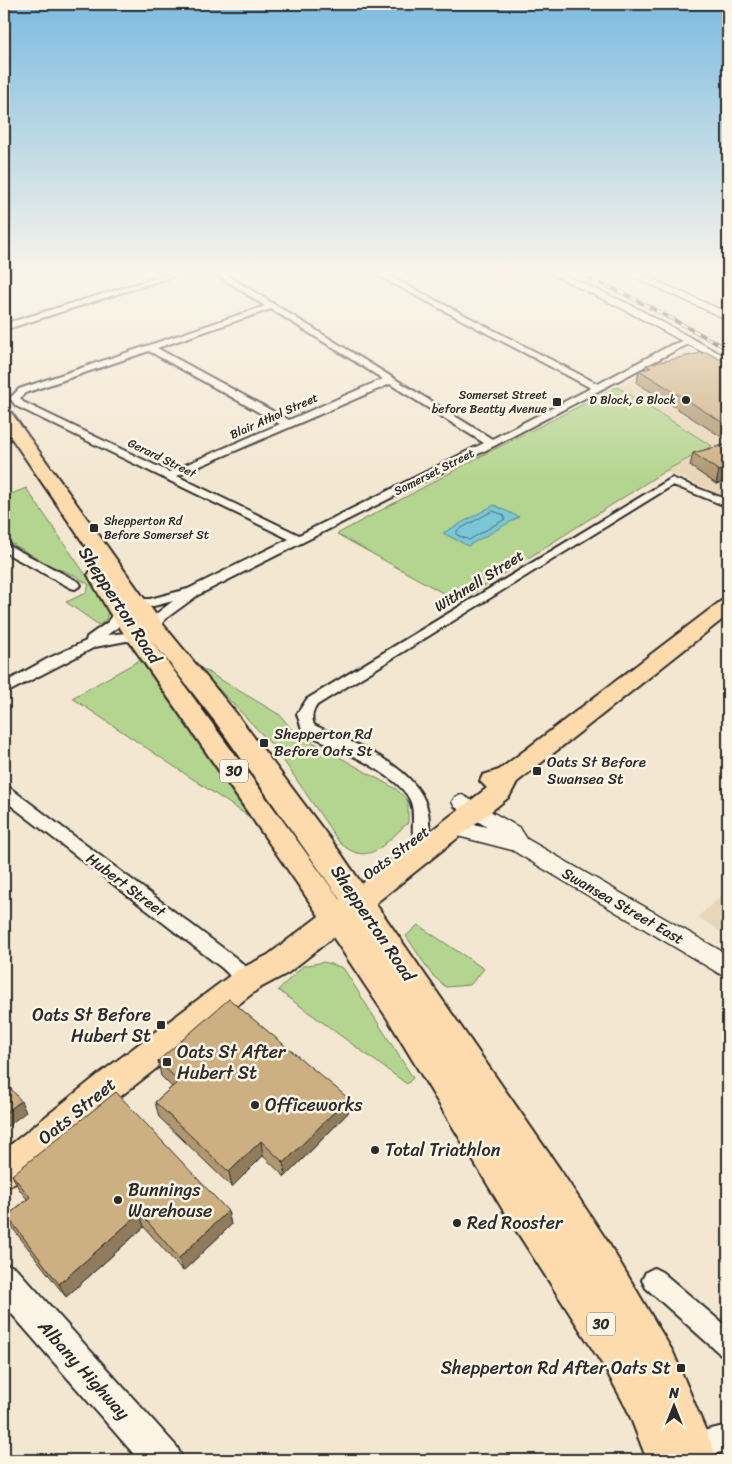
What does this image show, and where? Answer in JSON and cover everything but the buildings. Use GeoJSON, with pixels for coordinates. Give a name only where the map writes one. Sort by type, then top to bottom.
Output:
{"type":"FeatureCollection","features":[{"type":"Feature","properties":{"kind":"highway","name":"Shepperton Road"},"geometry":{"type":"LineString","coordinates":[[4,415],[128,607]]}},
{"type":"Feature","properties":{"kind":"highway","name":"Shepperton Road"},"geometry":{"type":"LineString","coordinates":[[4,432],[72,532],[147,634],[226,718],[343,904],[595,1258],[658,1367],[696,1451]]}},
{"type":"Feature","properties":{"kind":"main road","name":"Oats Street"},"geometry":{"type":"LineString","coordinates":[[343,904],[421,835],[468,806],[500,791],[507,777],[728,605]]}},
{"type":"Feature","properties":{"kind":"main road","name":"Oats Street"},"geometry":{"type":"LineString","coordinates":[[4,1171],[110,1085],[247,980],[265,955],[453,828],[468,806]]}},
{"type":"Feature","properties":{"kind":"main road","name":"Albany Highway"},"geometry":{"type":"LineString","coordinates":[[4,1280],[164,1460]]}},
{"type":"Feature","properties":{"kind":"street"},"geometry":{"type":"LineString","coordinates":[[150,348],[166,342]]}},
{"type":"Feature","properties":{"kind":"street"},"geometry":{"type":"LineString","coordinates":[[330,342],[492,443]]}},
{"type":"Feature","properties":{"kind":"street"},"geometry":{"type":"LineString","coordinates":[[510,342],[598,388]]}},
{"type":"Feature","properties":{"kind":"street"},"geometry":{"type":"LineString","coordinates":[[692,343],[728,363]]}},
{"type":"Feature","properties":{"kind":"street","name":"Somerset Street"},"geometry":{"type":"LineString","coordinates":[[128,607],[193,592],[300,540],[674,350],[692,343]]}},
{"type":"Feature","properties":{"kind":"street"},"geometry":{"type":"LineString","coordinates":[[150,348],[286,423]]}},
{"type":"Feature","properties":{"kind":"street","name":"Gerard Street"},"geometry":{"type":"LineString","coordinates":[[150,348],[22,391],[15,398],[19,404],[300,540]]}},
{"type":"Feature","properties":{"kind":"street","name":"Blair Athol Street"},"geometry":{"type":"LineString","coordinates":[[169,476],[286,423],[390,380]]}},
{"type":"Feature","properties":{"kind":"street","name":"Withnell Street"},"geometry":{"type":"LineString","coordinates":[[421,835],[418,798],[394,773],[308,728],[304,720],[305,711],[312,702],[672,481],[728,504]]}},
{"type":"Feature","properties":{"kind":"street"},"geometry":{"type":"LineString","coordinates":[[4,547],[76,585]]}},
{"type":"Feature","properties":{"kind":"street","name":"Somerset Street"},"geometry":{"type":"LineString","coordinates":[[147,634],[161,615],[182,603],[193,592]]}},
{"type":"Feature","properties":{"kind":"street"},"geometry":{"type":"LineString","coordinates":[[4,689],[80,649],[113,624],[128,607]]}},
{"type":"Feature","properties":{"kind":"street"},"geometry":{"type":"LineString","coordinates":[[80,649],[121,636],[147,634]]}},
{"type":"Feature","properties":{"kind":"street","name":"Hubert Street"},"geometry":{"type":"LineString","coordinates":[[4,792],[229,963],[247,980]]}},
{"type":"Feature","properties":{"kind":"street","name":"Swansea Street East"},"geometry":{"type":"LineString","coordinates":[[468,806],[513,833],[519,844]]}},
{"type":"Feature","properties":{"kind":"street","name":"Swansea Street East"},"geometry":{"type":"LineString","coordinates":[[453,828],[474,831],[519,844],[728,967]]}},
{"type":"Feature","properties":{"kind":"street"},"geometry":{"type":"LineString","coordinates":[[654,1280],[728,1344]]}},
{"type":"Feature","properties":{"kind":"shaded area"},"geometry":{"type":"Polygon","coordinates":[[[688,351],[728,371],[728,497],[665,471],[711,446],[617,387],[688,351]]]}},
{"type":"Feature","properties":{"kind":"shaded area"},"geometry":{"type":"Polygon","coordinates":[[[728,889],[728,936],[698,917],[728,889]]]}},
{"type":"Feature","properties":{"kind":"green space"},"geometry":{"type":"Polygon","coordinates":[[[617,387],[712,446],[665,471],[459,602],[337,534],[485,454],[617,387]]]}},
{"type":"Feature","properties":{"kind":"green space"},"geometry":{"type":"Polygon","coordinates":[[[26,488],[108,610],[106,620],[99,625],[66,602],[86,593],[89,585],[76,576],[51,566],[4,539],[4,497],[26,488]]]}},
{"type":"Feature","properties":{"kind":"green space"},"geometry":{"type":"Polygon","coordinates":[[[140,660],[248,816],[72,698],[140,660]]]}},
{"type":"Feature","properties":{"kind":"green space"},"geometry":{"type":"Polygon","coordinates":[[[196,665],[280,715],[293,731],[396,789],[408,801],[408,823],[375,851],[359,853],[350,850],[339,842],[275,748],[196,665]]]}},
{"type":"Feature","properties":{"kind":"green space"},"geometry":{"type":"Polygon","coordinates":[[[418,925],[484,969],[470,985],[446,987],[432,975],[406,936],[418,925]]]}},
{"type":"Feature","properties":{"kind":"green space"},"geometry":{"type":"Polygon","coordinates":[[[324,962],[343,968],[413,1078],[407,1084],[278,990],[303,966],[324,962]]]}},
{"type":"Feature","properties":{"kind":"water"},"geometry":{"type":"Polygon","coordinates":[[[494,505],[519,517],[468,546],[443,533],[494,505]]]}},
{"type":"Feature","properties":{"kind":"railway"},"geometry":{"type":"LineString","coordinates":[[715,342],[728,349]]}},
{"type":"Feature","properties":{"kind":"place","name":"D Block, G Block"},"geometry":{"type":"Point","coordinates":[686,400]}},
{"type":"Feature","properties":{"kind":"place","name":"Somerset Street before Beatty Avenue"},"geometry":{"type":"Point","coordinates":[557,402]}},
{"type":"Feature","properties":{"kind":"place","name":"Shepperton Rd Before Somerset St"},"geometry":{"type":"Point","coordinates":[94,528]}},
{"type":"Feature","properties":{"kind":"place","name":"Shepperton Rd Before Oats St"},"geometry":{"type":"Point","coordinates":[264,743]}},
{"type":"Feature","properties":{"kind":"place","name":"Oats St Before Swansea St"},"geometry":{"type":"Point","coordinates":[537,771]}},
{"type":"Feature","properties":{"kind":"place","name":"Oats St Before Hubert St"},"geometry":{"type":"Point","coordinates":[161,1025]}},
{"type":"Feature","properties":{"kind":"place","name":"Oats St After Hubert St"},"geometry":{"type":"Point","coordinates":[167,1062]}},
{"type":"Feature","properties":{"kind":"place","name":"Officeworks"},"geometry":{"type":"Point","coordinates":[255,1105]}},
{"type":"Feature","properties":{"kind":"place","name":"Total Triathlon"},"geometry":{"type":"Point","coordinates":[375,1150]}},
{"type":"Feature","properties":{"kind":"place","name":"Bunnings Warehouse"},"geometry":{"type":"Point","coordinates":[118,1200]}},
{"type":"Feature","properties":{"kind":"place","name":"Red Rooster"},"geometry":{"type":"Point","coordinates":[457,1223]}},
{"type":"Feature","properties":{"kind":"place","name":"Shepperton Rd After Oats St"},"geometry":{"type":"Point","coordinates":[681,1368]}}]}
